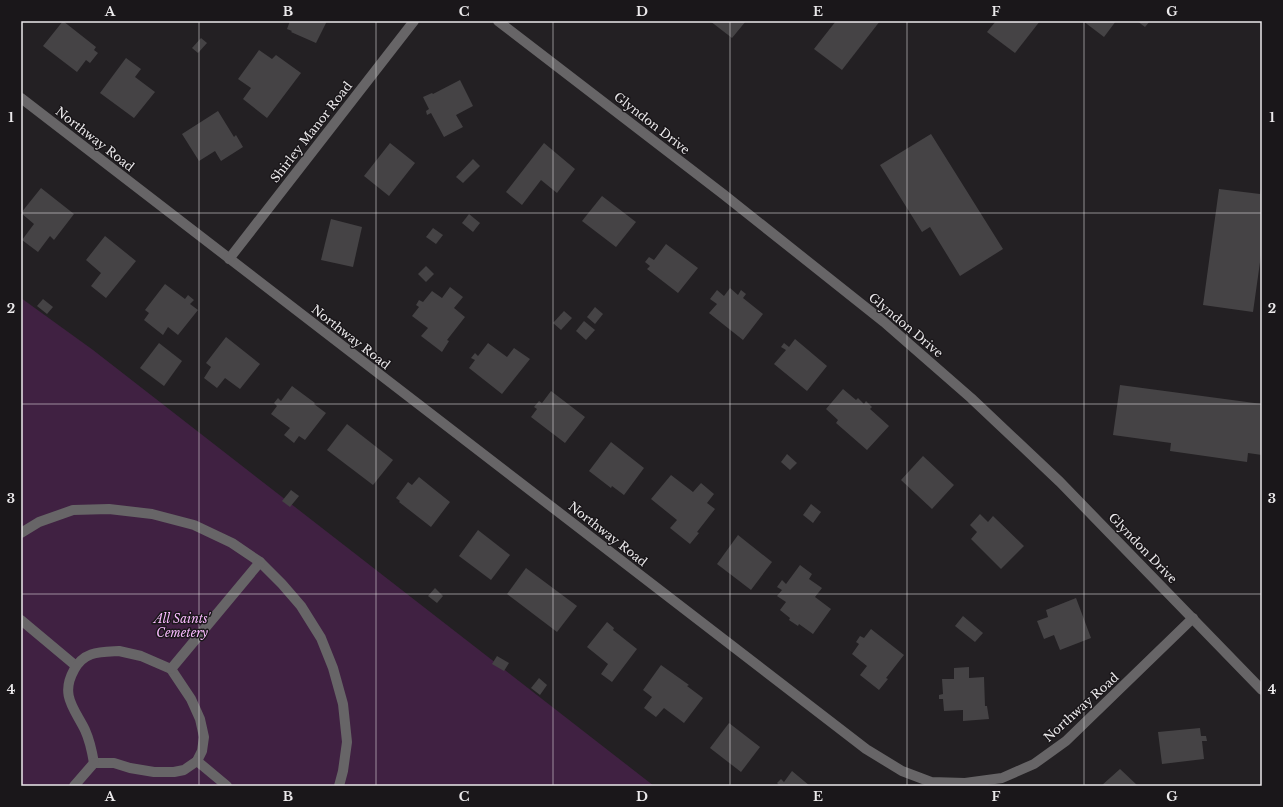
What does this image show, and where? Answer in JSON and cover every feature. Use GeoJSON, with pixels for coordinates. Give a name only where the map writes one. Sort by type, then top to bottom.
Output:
{"type":"FeatureCollection","features":[{"type":"Feature","properties":{"kind":"street","name":"Shirley Manor Road"},"geometry":{"type":"LineString","coordinates":[[229,260],[414,21]]}},
{"type":"Feature","properties":{"kind":"street","name":"Glyndon Drive"},"geometry":{"type":"LineString","coordinates":[[498,21],[723,194],[884,322],[971,398],[1060,482],[1194,618],[1262,690]]}},
{"type":"Feature","properties":{"kind":"street","name":"Northway Road"},"geometry":{"type":"LineString","coordinates":[[21,98],[229,260],[866,749],[902,771],[931,782],[965,782],[1002,778],[1034,764],[1066,741],[1194,618]]}},
{"type":"Feature","properties":{"kind":"street"},"geometry":{"type":"LineString","coordinates":[[21,533],[39,522],[73,510],[109,509],[152,514],[194,525],[232,543],[260,562],[301,606],[321,638],[333,668],[343,704],[347,742],[343,771],[339,786]]}},
{"type":"Feature","properties":{"kind":"street"},"geometry":{"type":"LineString","coordinates":[[171,669],[260,562]]}},
{"type":"Feature","properties":{"kind":"street"},"geometry":{"type":"LineString","coordinates":[[21,620],[76,666]]}},
{"type":"Feature","properties":{"kind":"street"},"geometry":{"type":"LineString","coordinates":[[74,786],[94,763],[114,763],[130,768],[154,772],[174,772],[184,770],[197,761],[202,751],[204,738],[200,719],[191,699],[171,669],[141,656],[119,651],[100,652],[86,656],[76,666],[68,680],[68,694],[75,714],[91,745],[94,763]]}},
{"type":"Feature","properties":{"kind":"street"},"geometry":{"type":"LineString","coordinates":[[197,761],[227,786]]}},
{"type":"Feature","properties":{"kind":"green space","name":"All Saints' Cemetery"},"geometry":{"type":"Polygon","coordinates":[[[21,298],[93,350],[654,786],[21,786],[21,298]]]}},
{"type":"Feature","properties":{"kind":"building"},"geometry":{"type":"Polygon","coordinates":[[[63,21],[96,47],[94,50],[98,53],[90,63],[86,60],[77,72],[43,46],[63,21]]]}},
{"type":"Feature","properties":{"kind":"building"},"geometry":{"type":"Polygon","coordinates":[[[290,21],[327,21],[316,43],[287,29],[290,21]]]}},
{"type":"Feature","properties":{"kind":"building"},"geometry":{"type":"Polygon","coordinates":[[[710,21],[746,21],[732,38],[710,21]]]}},
{"type":"Feature","properties":{"kind":"building"},"geometry":{"type":"Polygon","coordinates":[[[836,21],[880,21],[842,70],[814,49],[836,21]]]}},
{"type":"Feature","properties":{"kind":"building"},"geometry":{"type":"Polygon","coordinates":[[[996,21],[1040,21],[1015,53],[987,32],[996,21]]]}},
{"type":"Feature","properties":{"kind":"building"},"geometry":{"type":"Polygon","coordinates":[[[1083,21],[1116,21],[1104,37],[1083,21]]]}},
{"type":"Feature","properties":{"kind":"building"},"geometry":{"type":"Polygon","coordinates":[[[1137,21],[1150,21],[1145,27],[1137,21]]]}},
{"type":"Feature","properties":{"kind":"building"},"geometry":{"type":"Polygon","coordinates":[[[201,38],[207,43],[198,53],[192,48],[201,38]]]}},
{"type":"Feature","properties":{"kind":"building"},"geometry":{"type":"Polygon","coordinates":[[[259,50],[272,59],[276,55],[301,73],[267,118],[243,99],[251,88],[238,79],[259,50]]]}},
{"type":"Feature","properties":{"kind":"building"},"geometry":{"type":"Polygon","coordinates":[[[126,58],[141,69],[135,77],[155,92],[134,118],[100,93],[126,58]]]}},
{"type":"Feature","properties":{"kind":"building"},"geometry":{"type":"Polygon","coordinates":[[[460,80],[473,106],[456,115],[463,127],[444,137],[431,113],[427,115],[426,111],[429,109],[423,97],[432,93],[433,94],[460,80]]]}},
{"type":"Feature","properties":{"kind":"building"},"geometry":{"type":"Polygon","coordinates":[[[218,111],[234,137],[236,135],[243,147],[221,161],[215,151],[199,161],[182,134],[218,111]]]}},
{"type":"Feature","properties":{"kind":"building"},"geometry":{"type":"Polygon","coordinates":[[[931,134],[1003,249],[960,276],[930,227],[922,232],[880,165],[931,134]]]}},
{"type":"Feature","properties":{"kind":"building"},"geometry":{"type":"Polygon","coordinates":[[[390,143],[415,163],[389,196],[364,176],[390,143]]]}},
{"type":"Feature","properties":{"kind":"building"},"geometry":{"type":"Polygon","coordinates":[[[544,143],[575,169],[557,193],[541,180],[522,205],[506,192],[544,143]]]}},
{"type":"Feature","properties":{"kind":"building"},"geometry":{"type":"Polygon","coordinates":[[[473,159],[480,166],[463,183],[456,177],[473,159]]]}},
{"type":"Feature","properties":{"kind":"building"},"geometry":{"type":"Polygon","coordinates":[[[41,188],[74,214],[54,240],[50,236],[38,252],[22,240],[34,224],[21,213],[41,188]]]}},
{"type":"Feature","properties":{"kind":"building"},"geometry":{"type":"Polygon","coordinates":[[[1261,188],[1262,248],[1253,312],[1203,305],[1219,189],[1260,194],[1261,188]]]}},
{"type":"Feature","properties":{"kind":"building"},"geometry":{"type":"Polygon","coordinates":[[[602,196],[636,222],[616,247],[582,221],[602,196]]]}},
{"type":"Feature","properties":{"kind":"building"},"geometry":{"type":"Polygon","coordinates":[[[469,214],[480,223],[473,232],[462,223],[469,214]]]}},
{"type":"Feature","properties":{"kind":"building"},"geometry":{"type":"Polygon","coordinates":[[[331,219],[362,227],[353,267],[321,260],[331,219]]]}},
{"type":"Feature","properties":{"kind":"building"},"geometry":{"type":"Polygon","coordinates":[[[433,228],[443,235],[436,244],[426,237],[433,228]]]}},
{"type":"Feature","properties":{"kind":"building"},"geometry":{"type":"Polygon","coordinates":[[[105,236],[136,261],[106,298],[91,286],[101,273],[86,260],[105,236]]]}},
{"type":"Feature","properties":{"kind":"building"},"geometry":{"type":"Polygon","coordinates":[[[666,244],[698,268],[678,293],[647,269],[650,266],[645,262],[649,257],[654,260],[666,244]]]}},
{"type":"Feature","properties":{"kind":"building"},"geometry":{"type":"Polygon","coordinates":[[[426,266],[434,274],[426,282],[418,274],[426,266]]]}},
{"type":"Feature","properties":{"kind":"building"},"geometry":{"type":"Polygon","coordinates":[[[165,284],[185,299],[188,295],[194,300],[190,304],[198,310],[178,335],[168,327],[163,335],[144,320],[149,313],[145,310],[165,284]]]}},
{"type":"Feature","properties":{"kind":"building"},"geometry":{"type":"Polygon","coordinates":[[[450,287],[463,297],[454,308],[465,317],[447,340],[449,341],[442,352],[421,336],[428,328],[412,316],[419,307],[416,305],[419,300],[423,302],[432,291],[442,298],[450,287]]]}},
{"type":"Feature","properties":{"kind":"building"},"geometry":{"type":"Polygon","coordinates":[[[730,288],[738,295],[741,290],[746,294],[743,298],[763,314],[743,340],[709,313],[717,304],[710,299],[717,290],[724,296],[730,288]]]}},
{"type":"Feature","properties":{"kind":"building"},"geometry":{"type":"Polygon","coordinates":[[[43,299],[53,307],[47,314],[37,306],[43,299]]]}},
{"type":"Feature","properties":{"kind":"building"},"geometry":{"type":"Polygon","coordinates":[[[595,307],[603,314],[595,324],[587,317],[595,307]]]}},
{"type":"Feature","properties":{"kind":"building"},"geometry":{"type":"Polygon","coordinates":[[[564,311],[572,318],[561,330],[553,323],[564,311]]]}},
{"type":"Feature","properties":{"kind":"building"},"geometry":{"type":"Polygon","coordinates":[[[584,321],[595,330],[586,340],[576,331],[584,321]]]}},
{"type":"Feature","properties":{"kind":"building"},"geometry":{"type":"Polygon","coordinates":[[[226,337],[260,364],[240,389],[225,378],[217,388],[204,378],[211,367],[206,363],[226,337]]]}},
{"type":"Feature","properties":{"kind":"building"},"geometry":{"type":"Polygon","coordinates":[[[795,339],[827,366],[807,391],[774,364],[786,350],[781,347],[784,343],[789,347],[795,339]]]}},
{"type":"Feature","properties":{"kind":"building"},"geometry":{"type":"Polygon","coordinates":[[[159,343],[182,361],[164,386],[140,368],[159,343]]]}},
{"type":"Feature","properties":{"kind":"building"},"geometry":{"type":"Polygon","coordinates":[[[488,343],[507,357],[514,348],[530,359],[502,394],[469,368],[475,360],[471,358],[475,353],[478,356],[488,343]]]}},
{"type":"Feature","properties":{"kind":"building"},"geometry":{"type":"Polygon","coordinates":[[[1120,385],[1262,404],[1262,455],[1248,453],[1247,462],[1170,451],[1171,443],[1113,435],[1120,385]]]}},
{"type":"Feature","properties":{"kind":"building"},"geometry":{"type":"Polygon","coordinates":[[[292,386],[326,413],[305,440],[299,436],[294,443],[284,435],[290,428],[271,414],[277,406],[274,403],[278,398],[281,401],[292,386]]]}},
{"type":"Feature","properties":{"kind":"building"},"geometry":{"type":"Polygon","coordinates":[[[843,389],[856,400],[858,398],[864,404],[866,401],[872,407],[870,409],[889,426],[867,450],[836,423],[838,420],[826,409],[843,389]]]}},
{"type":"Feature","properties":{"kind":"building"},"geometry":{"type":"Polygon","coordinates":[[[551,391],[585,417],[565,443],[531,417],[537,409],[534,407],[539,401],[542,403],[551,391]]]}},
{"type":"Feature","properties":{"kind":"building"},"geometry":{"type":"Polygon","coordinates":[[[347,424],[393,460],[373,485],[327,450],[347,424]]]}},
{"type":"Feature","properties":{"kind":"building"},"geometry":{"type":"Polygon","coordinates":[[[611,442],[644,468],[624,495],[612,486],[611,488],[589,471],[611,442]]]}},
{"type":"Feature","properties":{"kind":"building"},"geometry":{"type":"Polygon","coordinates":[[[787,454],[797,463],[790,470],[781,462],[787,454]]]}},
{"type":"Feature","properties":{"kind":"building"},"geometry":{"type":"Polygon","coordinates":[[[923,456],[954,485],[932,509],[901,480],[923,456]]]}},
{"type":"Feature","properties":{"kind":"building"},"geometry":{"type":"Polygon","coordinates":[[[671,475],[693,492],[701,483],[714,494],[707,503],[715,509],[697,532],[699,533],[690,544],[670,528],[677,520],[651,499],[671,475]]]}},
{"type":"Feature","properties":{"kind":"building"},"geometry":{"type":"Polygon","coordinates":[[[419,477],[450,502],[431,527],[396,498],[408,482],[412,485],[419,477]]]}},
{"type":"Feature","properties":{"kind":"building"},"geometry":{"type":"Polygon","coordinates":[[[291,490],[299,496],[290,507],[282,501],[291,490]]]}},
{"type":"Feature","properties":{"kind":"building"},"geometry":{"type":"Polygon","coordinates":[[[811,504],[821,512],[813,523],[803,515],[811,504]]]}},
{"type":"Feature","properties":{"kind":"building"},"geometry":{"type":"Polygon","coordinates":[[[980,514],[988,522],[993,516],[1024,546],[1001,569],[971,539],[977,532],[970,525],[980,514]]]}},
{"type":"Feature","properties":{"kind":"building"},"geometry":{"type":"Polygon","coordinates":[[[478,530],[510,555],[491,580],[459,556],[478,530]]]}},
{"type":"Feature","properties":{"kind":"building"},"geometry":{"type":"Polygon","coordinates":[[[738,535],[772,562],[751,590],[717,564],[738,535]]]}},
{"type":"Feature","properties":{"kind":"building"},"geometry":{"type":"Polygon","coordinates":[[[800,565],[812,574],[809,579],[822,588],[815,597],[831,609],[813,634],[799,624],[798,626],[789,620],[790,618],[780,610],[786,602],[777,596],[782,590],[777,587],[782,580],[786,584],[800,565]]]}},
{"type":"Feature","properties":{"kind":"building"},"geometry":{"type":"Polygon","coordinates":[[[526,568],[577,606],[557,632],[507,594],[526,568]]]}},
{"type":"Feature","properties":{"kind":"building"},"geometry":{"type":"Polygon","coordinates":[[[435,588],[443,596],[437,603],[428,596],[435,588]]]}},
{"type":"Feature","properties":{"kind":"building"},"geometry":{"type":"Polygon","coordinates":[[[1076,598],[1091,638],[1060,650],[1054,635],[1044,639],[1037,621],[1048,617],[1046,610],[1076,598]]]}},
{"type":"Feature","properties":{"kind":"building"},"geometry":{"type":"Polygon","coordinates":[[[963,616],[983,633],[975,642],[955,626],[963,616]]]}},
{"type":"Feature","properties":{"kind":"building"},"geometry":{"type":"Polygon","coordinates":[[[607,622],[614,628],[613,630],[637,649],[612,682],[601,674],[608,664],[587,647],[607,622]]]}},
{"type":"Feature","properties":{"kind":"building"},"geometry":{"type":"Polygon","coordinates":[[[871,629],[904,655],[886,678],[888,679],[879,690],[860,675],[867,666],[852,654],[859,644],[856,642],[860,636],[864,638],[871,629]]]}},
{"type":"Feature","properties":{"kind":"building"},"geometry":{"type":"Polygon","coordinates":[[[497,656],[509,663],[504,671],[492,664],[497,656]]]}},
{"type":"Feature","properties":{"kind":"building"},"geometry":{"type":"Polygon","coordinates":[[[661,665],[689,685],[687,686],[703,698],[684,723],[664,708],[656,717],[644,708],[652,697],[643,690],[661,665]]]}},
{"type":"Feature","properties":{"kind":"building"},"geometry":{"type":"Polygon","coordinates":[[[969,667],[969,678],[984,677],[985,706],[987,706],[989,719],[963,721],[963,710],[944,711],[943,699],[939,699],[939,695],[943,694],[942,679],[954,679],[954,668],[969,667]]]}},
{"type":"Feature","properties":{"kind":"building"},"geometry":{"type":"Polygon","coordinates":[[[539,678],[547,685],[540,695],[531,688],[539,678]]]}},
{"type":"Feature","properties":{"kind":"building"},"geometry":{"type":"Polygon","coordinates":[[[729,723],[760,747],[741,772],[710,748],[729,723]]]}},
{"type":"Feature","properties":{"kind":"building"},"geometry":{"type":"Polygon","coordinates":[[[1200,728],[1201,736],[1206,736],[1207,741],[1202,741],[1204,759],[1162,764],[1158,732],[1200,728]]]}},
{"type":"Feature","properties":{"kind":"building"},"geometry":{"type":"Polygon","coordinates":[[[1120,769],[1138,786],[1101,786],[1120,769]]]}},
{"type":"Feature","properties":{"kind":"building"},"geometry":{"type":"Polygon","coordinates":[[[792,771],[810,786],[780,786],[777,783],[781,779],[784,782],[792,771]]]}}]}
